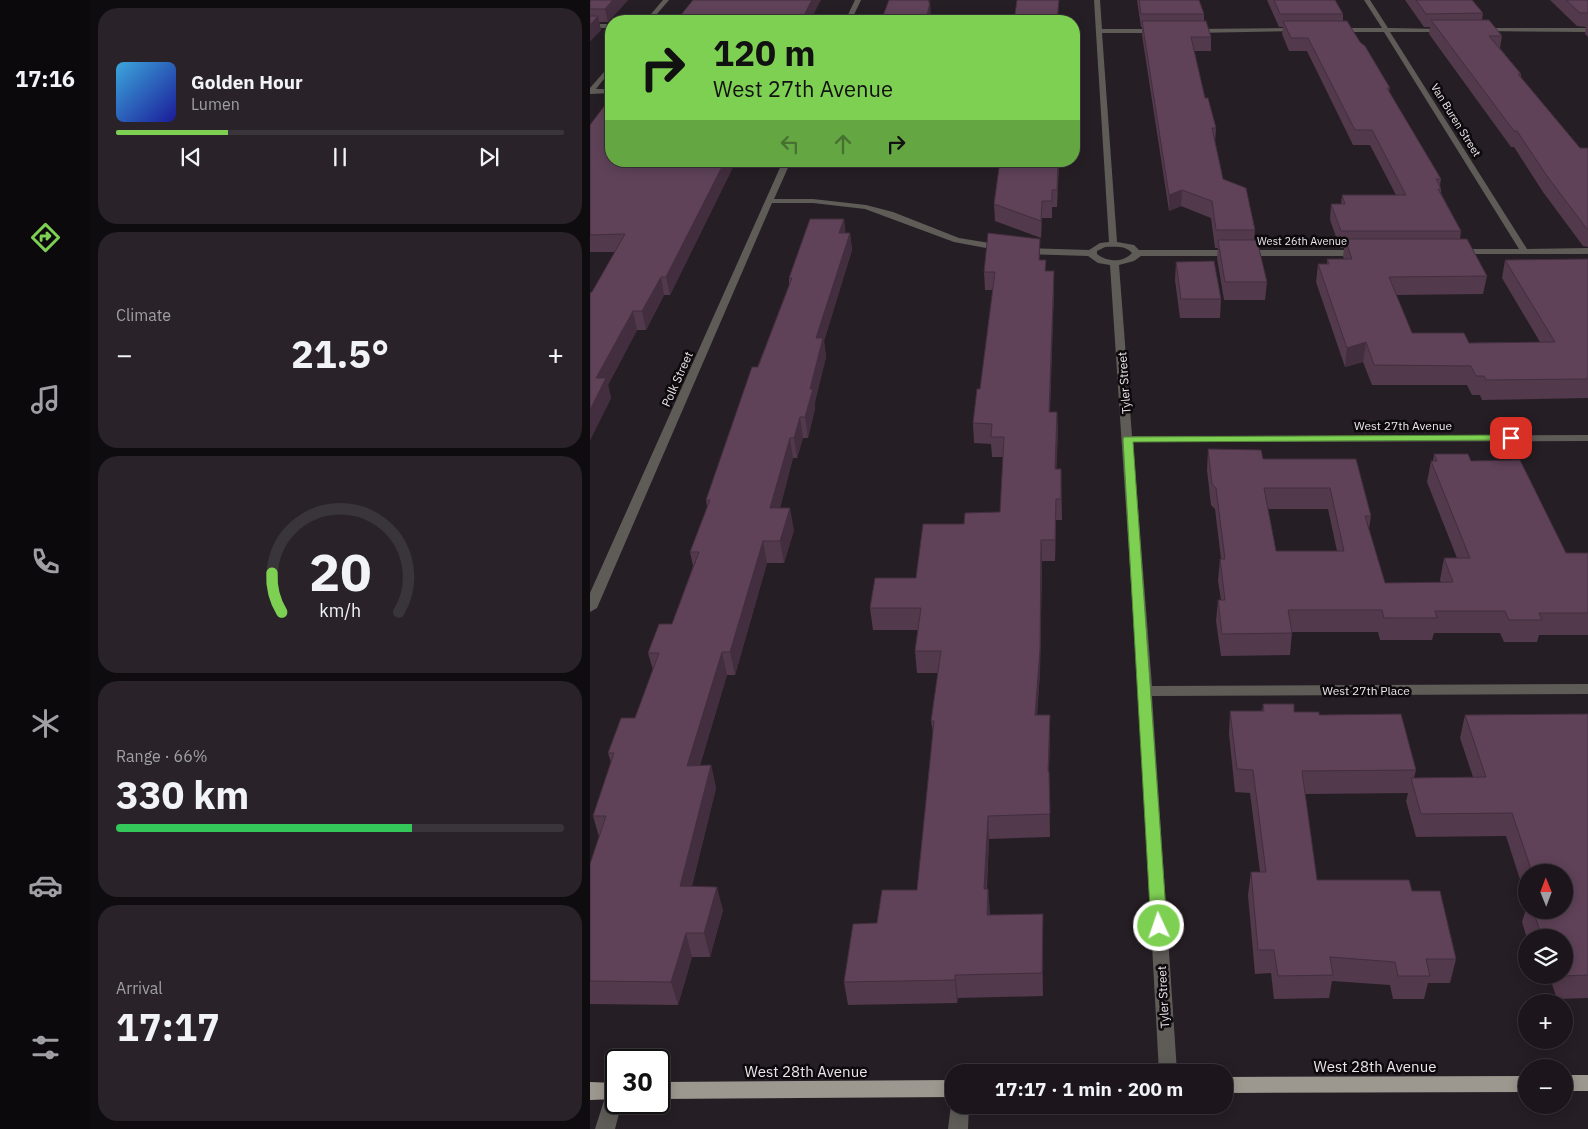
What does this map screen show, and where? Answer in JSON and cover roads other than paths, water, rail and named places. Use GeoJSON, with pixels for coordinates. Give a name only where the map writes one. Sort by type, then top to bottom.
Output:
{"type":"FeatureCollection","features":[{"type":"Feature","properties":{"kind":"main road"},"geometry":{"type":"LineString","coordinates":[[1573,1083],[1588,1083]]}},
{"type":"Feature","properties":{"kind":"main road","name":"West 28th Avenue"},"geometry":{"type":"LineString","coordinates":[[1233,1085],[1518,1084]]}},
{"type":"Feature","properties":{"kind":"main road","name":"West 28th Avenue"},"geometry":{"type":"LineString","coordinates":[[670,1090],[945,1088]]}},
{"type":"Feature","properties":{"kind":"main road"},"geometry":{"type":"LineString","coordinates":[[590,1091],[605,1091]]}},
{"type":"Feature","properties":{"kind":"street"},"geometry":{"type":"LineString","coordinates":[[653,15],[666,0]]}},
{"type":"Feature","properties":{"kind":"street"},"geometry":{"type":"LineString","coordinates":[[851,15],[858,0]]}},
{"type":"Feature","properties":{"kind":"street"},"geometry":{"type":"LineString","coordinates":[[1097,0],[1113,244]]}},
{"type":"Feature","properties":{"kind":"street","name":"Van Buren Street"},"geometry":{"type":"LineString","coordinates":[[1367,0],[1525,252]]}},
{"type":"Feature","properties":{"kind":"street"},"geometry":{"type":"LineString","coordinates":[[590,26],[605,26]]}},
{"type":"Feature","properties":{"kind":"street"},"geometry":{"type":"LineString","coordinates":[[1188,31],[1307,30]]}},
{"type":"Feature","properties":{"kind":"street"},"geometry":{"type":"LineString","coordinates":[[1327,30],[1454,30]]}},
{"type":"Feature","properties":{"kind":"street"},"geometry":{"type":"LineString","coordinates":[[1473,30],[1588,30]]}},
{"type":"Feature","properties":{"kind":"street"},"geometry":{"type":"LineString","coordinates":[[1099,31],[1168,31]]}},
{"type":"Feature","properties":{"kind":"street"},"geometry":{"type":"LineString","coordinates":[[590,91],[605,73]]}},
{"type":"Feature","properties":{"kind":"street"},"geometry":{"type":"LineString","coordinates":[[590,91],[605,90]]}},
{"type":"Feature","properties":{"kind":"street","name":"Polk Street"},"geometry":{"type":"LineString","coordinates":[[590,608],[784,167]]}},
{"type":"Feature","properties":{"kind":"street"},"geometry":{"type":"LineString","coordinates":[[770,200],[813,201],[866,207],[890,214],[957,240],[988,246],[1023,251],[1092,253],[1097,259],[1114,263],[1132,259],[1137,253],[1129,246],[1113,244],[1097,247],[1092,253]]}},
{"type":"Feature","properties":{"kind":"street","name":"West 26th Avenue"},"geometry":{"type":"LineString","coordinates":[[1137,253],[1366,252]]}},
{"type":"Feature","properties":{"kind":"street"},"geometry":{"type":"LineString","coordinates":[[1446,252],[1588,252]]}},
{"type":"Feature","properties":{"kind":"street","name":"Tyler Street"},"geometry":{"type":"LineString","coordinates":[[1114,263],[1145,691],[1168,1064]]}},
{"type":"Feature","properties":{"kind":"street","name":"West 27th Avenue"},"geometry":{"type":"LineString","coordinates":[[1128,439],[1588,438]]}},
{"type":"Feature","properties":{"kind":"street","name":"West 27th Place"},"geometry":{"type":"LineString","coordinates":[[1145,691],[1588,689]]}},
{"type":"Feature","properties":{"kind":"street"},"geometry":{"type":"LineString","coordinates":[[605,1129],[609,1114]]}},
{"type":"Feature","properties":{"kind":"street"},"geometry":{"type":"LineString","coordinates":[[958,1129],[959,1114]]}}]}
